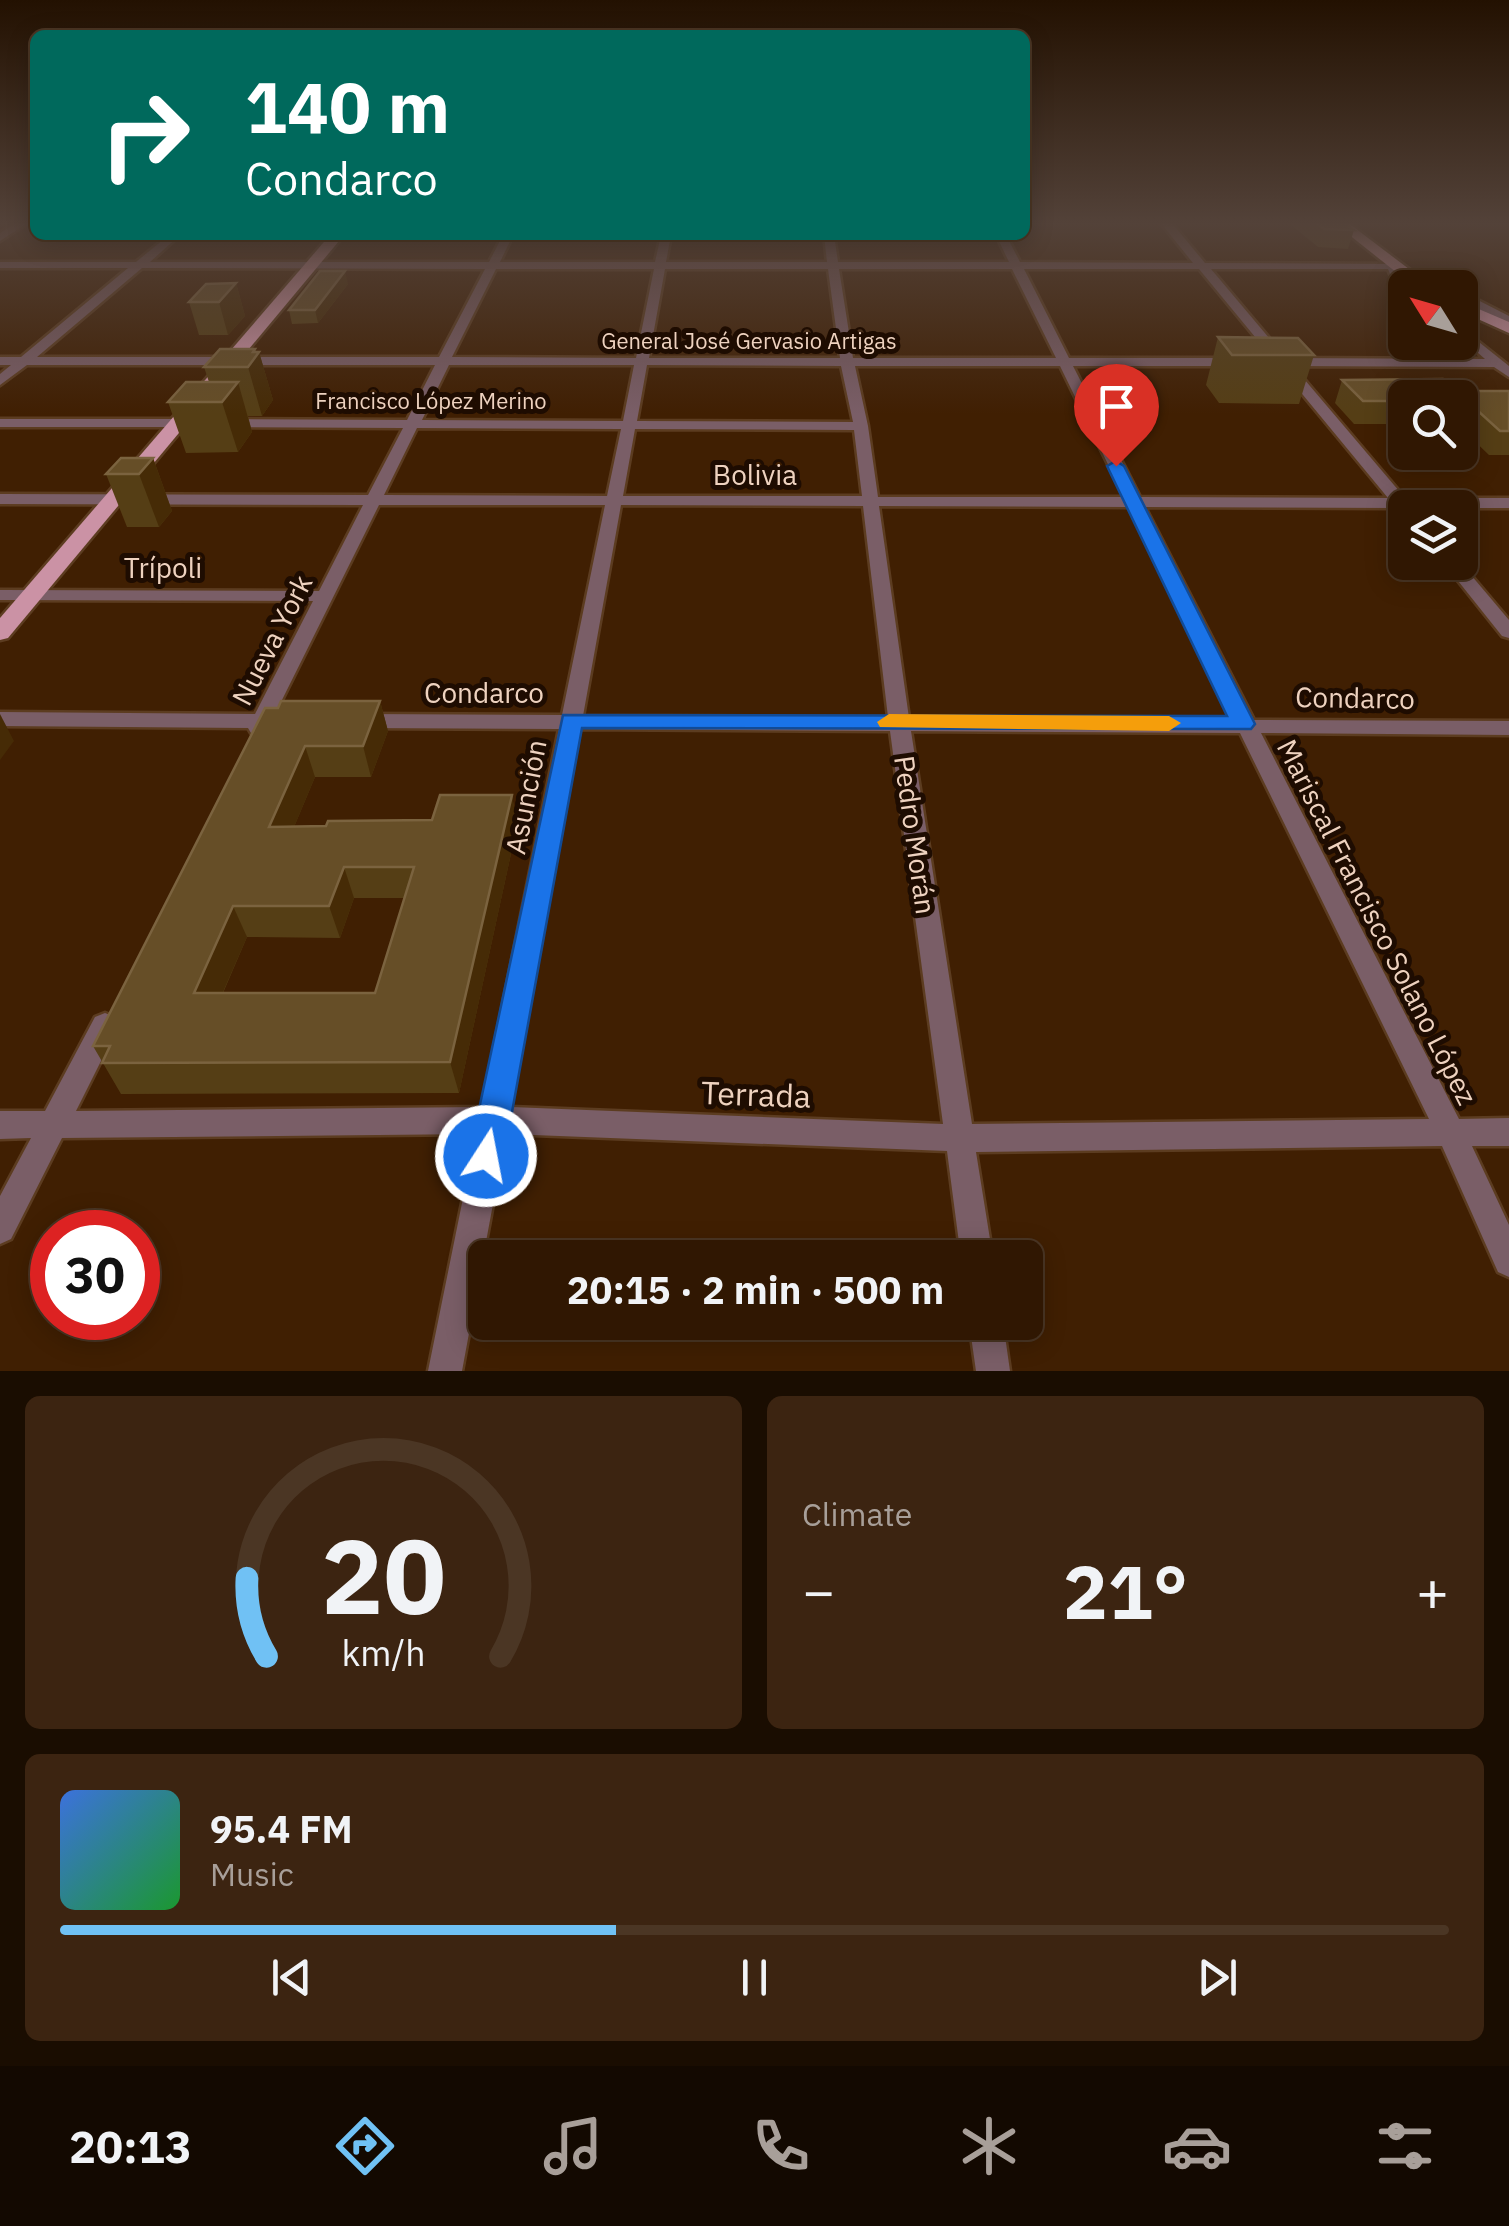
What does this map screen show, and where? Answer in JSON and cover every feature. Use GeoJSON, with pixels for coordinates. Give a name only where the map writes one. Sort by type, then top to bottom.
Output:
{"type":"FeatureCollection","features":[{"type":"Feature","properties":{"kind":"main road"},"geometry":{"type":"LineString","coordinates":[[0,634],[294,286]]}},
{"type":"Feature","properties":{"kind":"main road"},"geometry":{"type":"LineString","coordinates":[[1478,312],[1507,326]]}},
{"type":"Feature","properties":{"kind":"street"},"geometry":{"type":"LineString","coordinates":[[0,381],[114,286]]}},
{"type":"Feature","properties":{"kind":"street","name":"Nueva York"},"geometry":{"type":"LineString","coordinates":[[243,756],[481,286]]}},
{"type":"Feature","properties":{"kind":"street","name":"Asunción"},"geometry":{"type":"LineString","coordinates":[[444,1371],[656,286]]}},
{"type":"Feature","properties":{"kind":"street","name":"Pedro Morán"},"geometry":{"type":"LineString","coordinates":[[837,286],[861,426],[898,722],[974,1240]]}},
{"type":"Feature","properties":{"kind":"street","name":"Mariscal Francisco Solano López"},"geometry":{"type":"LineString","coordinates":[[1027,286],[1450,1132],[1509,1262]]}},
{"type":"Feature","properties":{"kind":"street"},"geometry":{"type":"LineString","coordinates":[[1219,286],[1390,490]]}},
{"type":"Feature","properties":{"kind":"street"},"geometry":{"type":"LineString","coordinates":[[1478,307],[1507,326]]}},
{"type":"Feature","properties":{"kind":"street"},"geometry":{"type":"LineString","coordinates":[[1478,347],[1509,373]]}},
{"type":"Feature","properties":{"kind":"street","name":"General José Gervasio Artigas"},"geometry":{"type":"LineString","coordinates":[[0,361],[1497,363]]}},
{"type":"Feature","properties":{"kind":"street","name":"Francisco López Merino"},"geometry":{"type":"LineString","coordinates":[[0,423],[861,426]]}},
{"type":"Feature","properties":{"kind":"street","name":"Bolivia"},"geometry":{"type":"LineString","coordinates":[[0,499],[1133,500],[1388,506]]}},
{"type":"Feature","properties":{"kind":"street","name":"Bolivia"},"geometry":{"type":"LineString","coordinates":[[1478,504],[1509,503]]}},
{"type":"Feature","properties":{"kind":"street"},"geometry":{"type":"LineString","coordinates":[[1466,580],[1509,632]]}},
{"type":"Feature","properties":{"kind":"street","name":"Trípoli"},"geometry":{"type":"LineString","coordinates":[[0,595],[326,596]]}},
{"type":"Feature","properties":{"kind":"street"},"geometry":{"type":"LineString","coordinates":[[0,720],[300,721]]}},
{"type":"Feature","properties":{"kind":"street","name":"Condarco"},"geometry":{"type":"LineString","coordinates":[[339,721],[1509,728]]}},
{"type":"Feature","properties":{"kind":"street"},"geometry":{"type":"LineString","coordinates":[[0,1228],[117,1002]]}},
{"type":"Feature","properties":{"kind":"street","name":"Terrada"},"geometry":{"type":"LineString","coordinates":[[0,1125],[494,1120],[960,1138],[1509,1132]]}},
{"type":"Feature","properties":{"kind":"street"},"geometry":{"type":"LineString","coordinates":[[989,1340],[993,1371]]}},
{"type":"Feature","properties":{"kind":"building"},"geometry":{"type":"Polygon","coordinates":[[[204,286],[233,286],[219,302],[189,302],[204,286]]]}},
{"type":"Feature","properties":{"kind":"building"},"geometry":{"type":"Polygon","coordinates":[[[308,286],[333,286],[315,310],[289,310],[308,286]]]}},
{"type":"Feature","properties":{"kind":"building"},"geometry":{"type":"Polygon","coordinates":[[[1218,337],[1298,338],[1314,355],[1232,355],[1218,337]]]}},
{"type":"Feature","properties":{"kind":"building"},"geometry":{"type":"Polygon","coordinates":[[[220,349],[259,352],[248,367],[204,367],[220,349]]]}},
{"type":"Feature","properties":{"kind":"building"},"geometry":{"type":"Polygon","coordinates":[[[1443,379],[1444,380],[1388,380],[1388,401],[1363,401],[1342,380],[1443,379]]]}},
{"type":"Feature","properties":{"kind":"building"},"geometry":{"type":"Polygon","coordinates":[[[186,382],[238,382],[222,402],[168,402],[186,382]]]}},
{"type":"Feature","properties":{"kind":"building"},"geometry":{"type":"Polygon","coordinates":[[[1478,391],[1509,391],[1509,431],[1500,431],[1478,411],[1478,391]]]}},
{"type":"Feature","properties":{"kind":"building"},"geometry":{"type":"Polygon","coordinates":[[[121,458],[153,458],[139,474],[106,474],[121,458]]]}},
{"type":"Feature","properties":{"kind":"building"},"geometry":{"type":"Polygon","coordinates":[[[281,701],[380,701],[363,746],[305,746],[269,827],[326,826],[328,821],[432,820],[440,795],[512,795],[450,1062],[102,1063],[110,1046],[93,1046],[265,708],[278,708],[281,701]],[[344,867],[329,906],[233,906],[194,993],[375,993],[414,867],[344,867]]]}},
{"type":"Feature","properties":{"kind":"slow traffic"},"geometry":{"type":"LineString","coordinates":[[889,722],[1169,723]]}},
{"type":"Feature","properties":{"kind":"route"},"geometry":{"type":"LineString","coordinates":[[486,1156],[571,720],[1243,724],[1116,466]]}}]}
